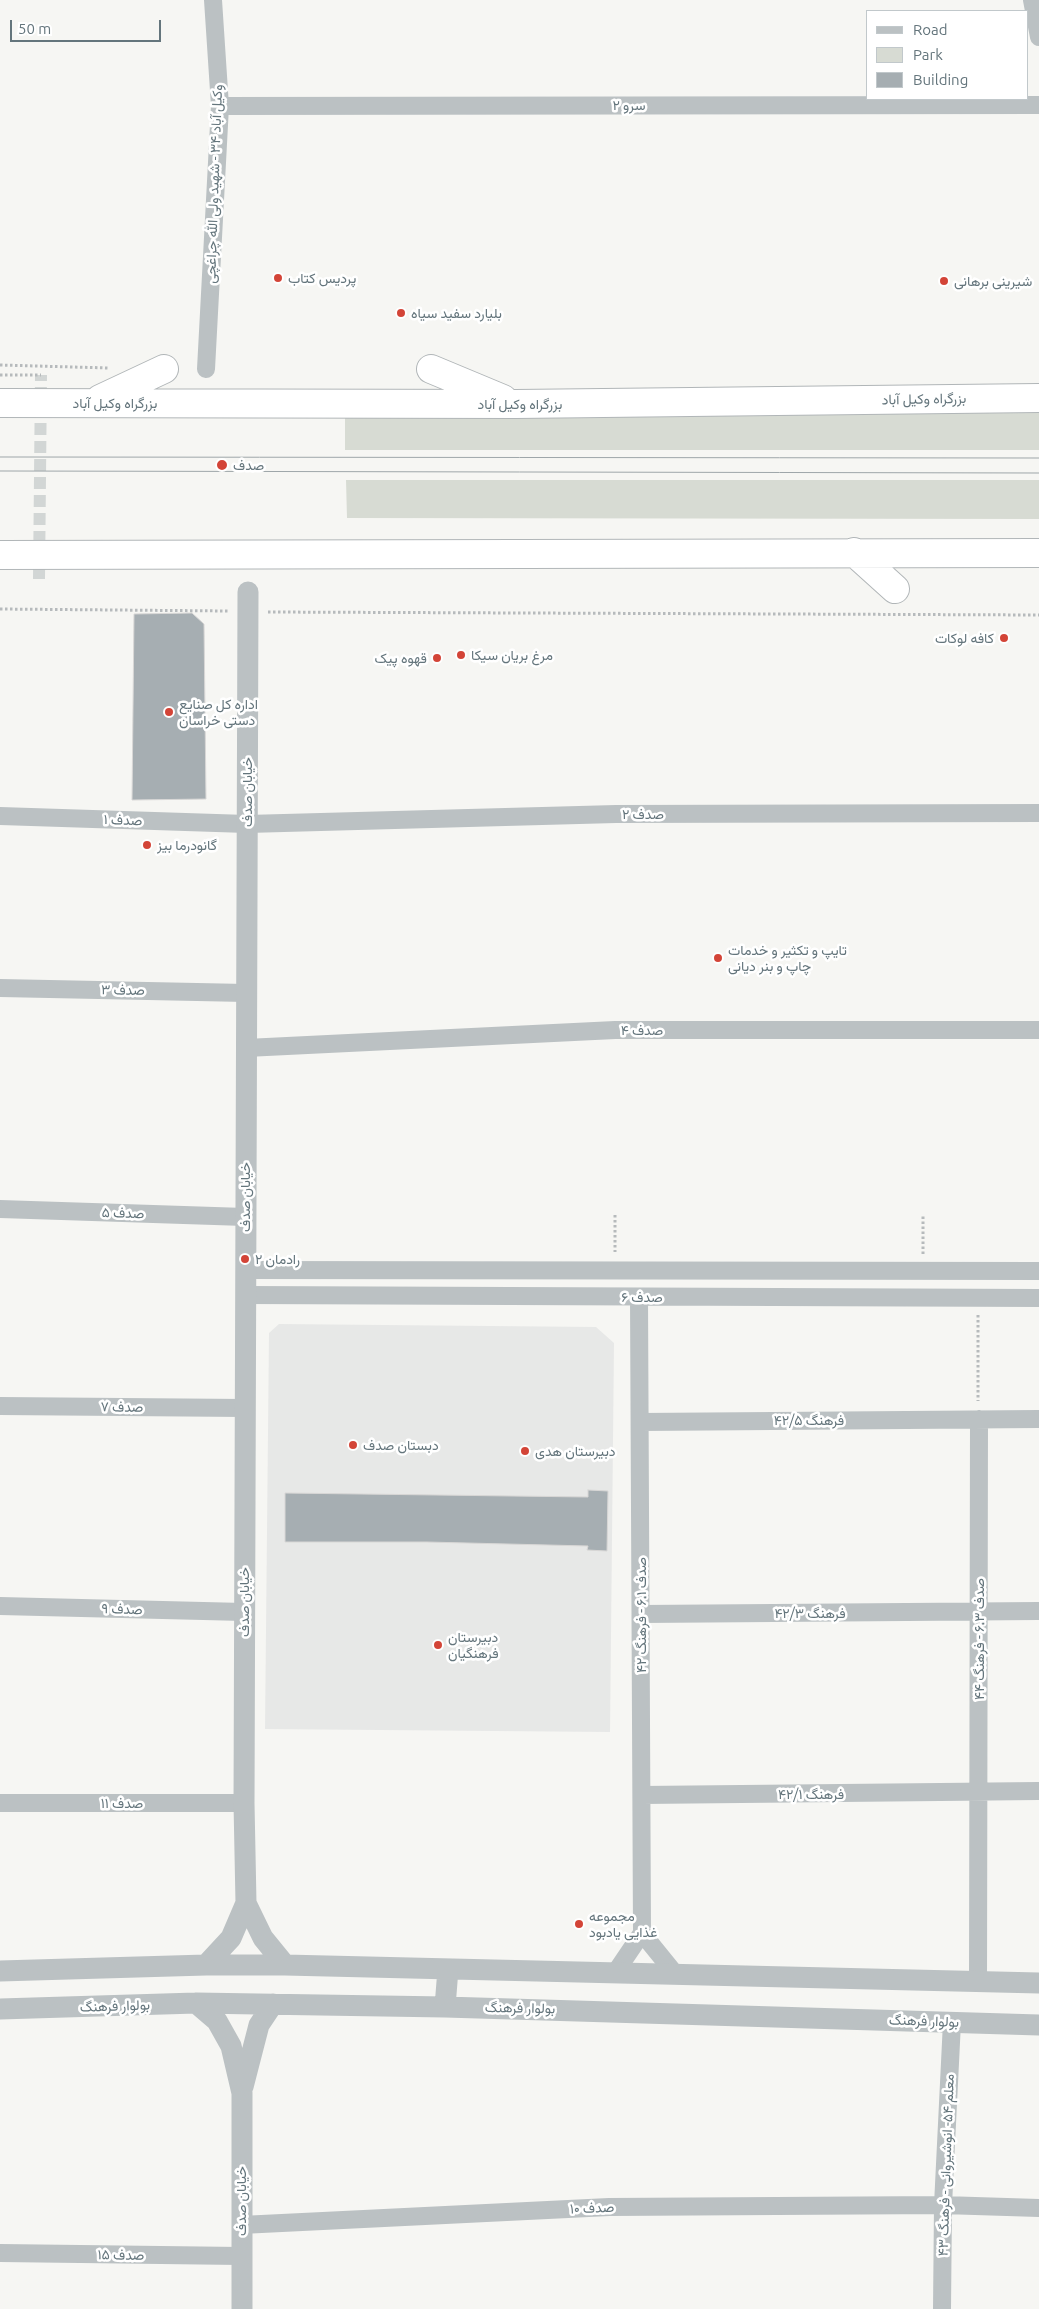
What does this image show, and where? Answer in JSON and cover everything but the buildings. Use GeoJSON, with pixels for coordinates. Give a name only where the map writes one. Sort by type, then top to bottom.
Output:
{"type":"FeatureCollection","features":[{"type":"Feature","properties":{"kind":"highway"},"geometry":{"type":"LineString","coordinates":[[432,369],[516,404]]}},
{"type":"Feature","properties":{"kind":"highway"},"geometry":{"type":"LineString","coordinates":[[91,403],[164,370]]}},
{"type":"Feature","properties":{"kind":"highway","name":"بزرگراه وکیل آباد"},"geometry":{"type":"LineString","coordinates":[[0,402],[516,404],[1039,398]]}},
{"type":"Feature","properties":{"kind":"highway"},"geometry":{"type":"LineString","coordinates":[[854,552],[895,589]]}},
{"type":"Feature","properties":{"kind":"highway"},"geometry":{"type":"LineString","coordinates":[[0,555],[1039,553]]}},
{"type":"Feature","properties":{"kind":"street","name":"وکیل آباد ۳۴ - شهید ولی الله چراغچی"},"geometry":{"type":"LineString","coordinates":[[206,369],[220,106],[213,0]]}},
{"type":"Feature","properties":{"kind":"street"},"geometry":{"type":"LineString","coordinates":[[1032,0],[1039,37]]}},
{"type":"Feature","properties":{"kind":"street","name":"سرو ۲"},"geometry":{"type":"LineString","coordinates":[[220,106],[1039,105]]}},
{"type":"Feature","properties":{"kind":"street","name":"خیابان صدف"},"geometry":{"type":"LineString","coordinates":[[246,1903],[244,1612],[248,602]]}},
{"type":"Feature","properties":{"kind":"street","name":"صدف ۲"},"geometry":{"type":"LineString","coordinates":[[246,824],[616,814],[1039,814]]}},
{"type":"Feature","properties":{"kind":"street","name":"صدف ۱"},"geometry":{"type":"LineString","coordinates":[[0,816],[246,824]]}},
{"type":"Feature","properties":{"kind":"street","name":"صدف ۳"},"geometry":{"type":"LineString","coordinates":[[0,988],[246,993]]}},
{"type":"Feature","properties":{"kind":"street","name":"صدف ۴"},"geometry":{"type":"LineString","coordinates":[[246,1048],[615,1030],[1039,1030]]}},
{"type":"Feature","properties":{"kind":"street","name":"صدف ۵"},"geometry":{"type":"LineString","coordinates":[[0,1208],[245,1217]]}},
{"type":"Feature","properties":{"kind":"street","name":"صدف ۶"},"geometry":{"type":"LineString","coordinates":[[245,1270],[1039,1271]]}},
{"type":"Feature","properties":{"kind":"street"},"geometry":{"type":"LineString","coordinates":[[877,1297],[878,1271]]}},
{"type":"Feature","properties":{"kind":"street","name":"صدف ۶"},"geometry":{"type":"LineString","coordinates":[[245,1295],[1039,1298]]}},
{"type":"Feature","properties":{"kind":"street","name":"صدف ۶.۱ - فرهنگ ۴۲"},"geometry":{"type":"LineString","coordinates":[[639,1296],[642,1933]]}},
{"type":"Feature","properties":{"kind":"street","name":"صدف ۷"},"geometry":{"type":"LineString","coordinates":[[0,1406],[245,1408]]}},
{"type":"Feature","properties":{"kind":"street","name":"صدف ۶.۳ - فرهنگ ۴۴"},"geometry":{"type":"LineString","coordinates":[[978,1419],[980,1793],[978,1980]]}},
{"type":"Feature","properties":{"kind":"street","name":"فرهنگ ۴۲/۵"},"geometry":{"type":"LineString","coordinates":[[640,1422],[1039,1419]]}},
{"type":"Feature","properties":{"kind":"street","name":"صدف ۹"},"geometry":{"type":"LineString","coordinates":[[0,1606],[244,1612]]}},
{"type":"Feature","properties":{"kind":"street","name":"فرهنگ ۴۲/۳"},"geometry":{"type":"LineString","coordinates":[[641,1614],[1039,1611]]}},
{"type":"Feature","properties":{"kind":"street","name":"فرهنگ ۴۲/۱"},"geometry":{"type":"LineString","coordinates":[[642,1795],[1039,1792]]}},
{"type":"Feature","properties":{"kind":"street","name":"صدف ۱۱"},"geometry":{"type":"LineString","coordinates":[[0,1803],[244,1803]]}},
{"type":"Feature","properties":{"kind":"street"},"geometry":{"type":"LineString","coordinates":[[206,1965],[231,1938],[246,1903]]}},
{"type":"Feature","properties":{"kind":"street"},"geometry":{"type":"LineString","coordinates":[[246,1903],[263,1938],[285,1965]]}},
{"type":"Feature","properties":{"kind":"street"},"geometry":{"type":"LineString","coordinates":[[616,1973],[642,1933],[676,1975]]}},
{"type":"Feature","properties":{"kind":"street"},"geometry":{"type":"LineString","coordinates":[[0,1971],[206,1965],[285,1965],[676,1975],[978,1980],[1039,1983]]}},
{"type":"Feature","properties":{"kind":"street"},"geometry":{"type":"LineString","coordinates":[[445,2006],[448,1969]]}},
{"type":"Feature","properties":{"kind":"street"},"geometry":{"type":"LineString","coordinates":[[196,2003],[217,2021],[231,2046],[242,2092]]}},
{"type":"Feature","properties":{"kind":"street","name":"بولوار فرهنگ"},"geometry":{"type":"LineString","coordinates":[[0,2009],[196,2003],[445,2006],[1039,2025]]}},
{"type":"Feature","properties":{"kind":"street"},"geometry":{"type":"LineString","coordinates":[[242,2092],[259,2025],[273,2004]]}},
{"type":"Feature","properties":{"kind":"street","name":"معلم ۵۴- انوشیروانی - فرهنگ ۴۳"},"geometry":{"type":"LineString","coordinates":[[942,2309],[943,2205],[952,2022]]}},
{"type":"Feature","properties":{"kind":"street","name":"خیابان صدف"},"geometry":{"type":"LineString","coordinates":[[242,2092],[242,2309]]}},
{"type":"Feature","properties":{"kind":"street","name":"صدف ۱۰"},"geometry":{"type":"LineString","coordinates":[[241,2225],[609,2207],[943,2205],[1039,2208]]}},
{"type":"Feature","properties":{"kind":"street","name":"صدف ۱۵"},"geometry":{"type":"LineString","coordinates":[[0,2253],[241,2256]]}},
{"type":"Feature","properties":{"kind":"path"},"geometry":{"type":"LineString","coordinates":[[0,365],[116,368]]}},
{"type":"Feature","properties":{"kind":"path"},"geometry":{"type":"LineString","coordinates":[[0,375],[41,375]]}},
{"type":"Feature","properties":{"kind":"path"},"geometry":{"type":"LineString","coordinates":[[0,609],[248,602],[1039,615]]}},
{"type":"Feature","properties":{"kind":"path"},"geometry":{"type":"LineString","coordinates":[[923,1214],[923,1271]]}},
{"type":"Feature","properties":{"kind":"path"},"geometry":{"type":"LineString","coordinates":[[615,1215],[615,1270]]}},
{"type":"Feature","properties":{"kind":"path"},"geometry":{"type":"LineString","coordinates":[[978,1298],[978,1419]]}},
{"type":"Feature","properties":{"kind":"shaded area"},"geometry":{"type":"Polygon","coordinates":[[[279,1324],[596,1327],[614,1343],[610,1732],[265,1729],[269,1333],[279,1324]]]}},
{"type":"Feature","properties":{"kind":"green space"},"geometry":{"type":"Polygon","coordinates":[[[1039,413],[1039,450],[345,450],[345,414],[1039,413]]]}},
{"type":"Feature","properties":{"kind":"green space"},"geometry":{"type":"Polygon","coordinates":[[[346,480],[1039,480],[1039,519],[347,518],[346,480]]]}},
{"type":"Feature","properties":{"kind":"tunnel"},"geometry":{"type":"LineString","coordinates":[[39,579],[41,375]]}},
{"type":"Feature","properties":{"kind":"tram line"},"geometry":{"type":"LineString","coordinates":[[0,457],[1039,458]]}},
{"type":"Feature","properties":{"kind":"tram line"},"geometry":{"type":"LineString","coordinates":[[0,471],[1039,473]]}},
{"type":"Feature","properties":{"kind":"place","name":"پردیس کتاب"},"geometry":{"type":"Point","coordinates":[278,278]}},
{"type":"Feature","properties":{"kind":"place","name":"شیرینی برهانی"},"geometry":{"type":"Point","coordinates":[944,281]}},
{"type":"Feature","properties":{"kind":"place","name":"بلیارد سفید سیاه"},"geometry":{"type":"Point","coordinates":[401,313]}},
{"type":"Feature","properties":{"kind":"place","name":"صدف"},"geometry":{"type":"Point","coordinates":[222,465]}},
{"type":"Feature","properties":{"kind":"place","name":"کافه لوکات"},"geometry":{"type":"Point","coordinates":[1004,638]}},
{"type":"Feature","properties":{"kind":"place","name":"مرغ بریان سیکا"},"geometry":{"type":"Point","coordinates":[461,655]}},
{"type":"Feature","properties":{"kind":"place","name":"قهوه پیک"},"geometry":{"type":"Point","coordinates":[437,658]}},
{"type":"Feature","properties":{"kind":"place","name":"اداره کل صنایع دستی خراسان"},"geometry":{"type":"Point","coordinates":[169,712]}},
{"type":"Feature","properties":{"kind":"place","name":"گانودرما بیز"},"geometry":{"type":"Point","coordinates":[147,845]}},
{"type":"Feature","properties":{"kind":"place","name":"تایپ و تکثیر و خدمات چاپ و بنر دیانی"},"geometry":{"type":"Point","coordinates":[718,958]}},
{"type":"Feature","properties":{"kind":"place","name":"رادمان ۲"},"geometry":{"type":"Point","coordinates":[245,1259]}},
{"type":"Feature","properties":{"kind":"place","name":"دبستان صدف"},"geometry":{"type":"Point","coordinates":[353,1445]}},
{"type":"Feature","properties":{"kind":"place","name":"دبیرستان هدی"},"geometry":{"type":"Point","coordinates":[525,1451]}},
{"type":"Feature","properties":{"kind":"place","name":"دبیرستان فرهنگیان"},"geometry":{"type":"Point","coordinates":[438,1645]}},
{"type":"Feature","properties":{"kind":"place","name":"مجموعه غذایی یادبود"},"geometry":{"type":"Point","coordinates":[579,1924]}}]}
